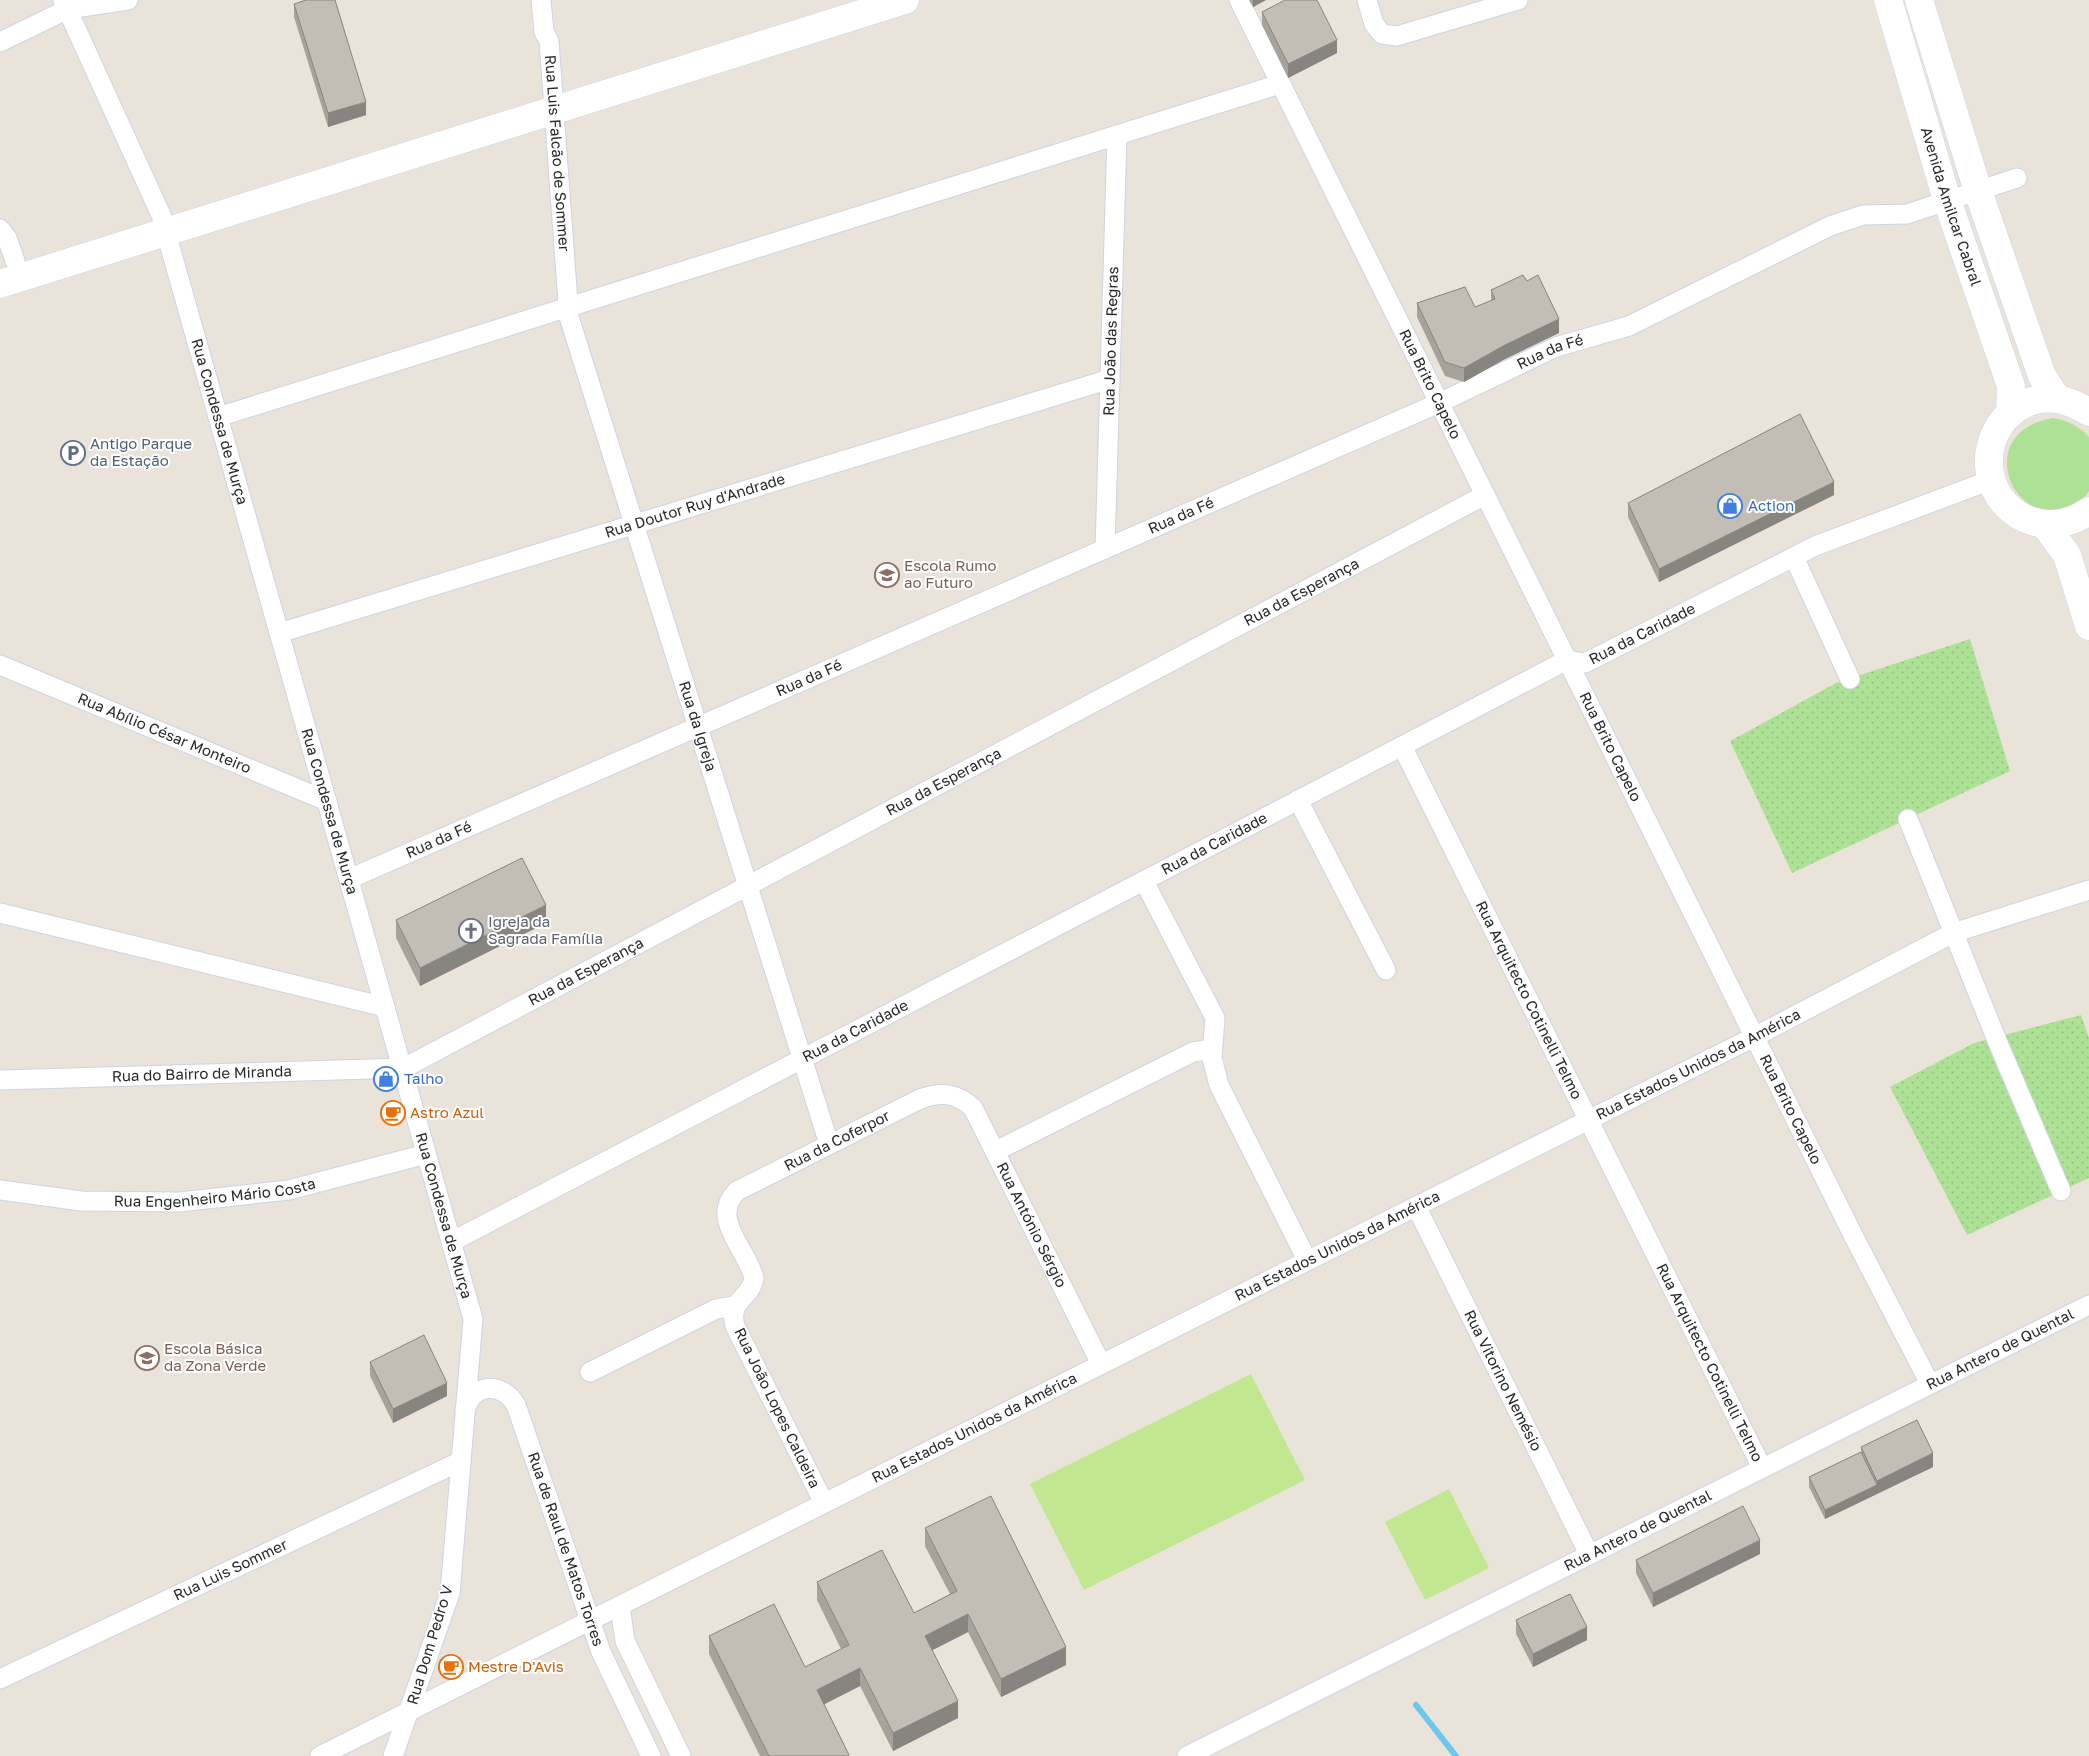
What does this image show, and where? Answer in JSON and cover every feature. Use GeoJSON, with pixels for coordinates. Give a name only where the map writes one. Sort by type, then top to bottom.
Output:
{"type":"FeatureCollection","features":[{"type":"Feature","properties":{"kind":"street"},"geometry":{"type":"LineString","coordinates":[[0,42],[65,5],[128,0]]}},
{"type":"Feature","properties":{"kind":"street","name":"Rua Luis Falcão de Sommer"},"geometry":{"type":"LineString","coordinates":[[542,0],[544,32],[549,41],[569,307]]}},
{"type":"Feature","properties":{"kind":"street"},"geometry":{"type":"LineString","coordinates":[[553,101],[847,0]]}},
{"type":"Feature","properties":{"kind":"street"},"geometry":{"type":"LineString","coordinates":[[0,228],[7,238],[8,263],[163,223],[553,101],[905,0]]}},
{"type":"Feature","properties":{"kind":"street","name":"Rua Brito Capelo"},"geometry":{"type":"LineString","coordinates":[[1239,0],[1852,1233],[1930,1384]]}},
{"type":"Feature","properties":{"kind":"street"},"geometry":{"type":"LineString","coordinates":[[1367,0],[1374,24],[1378,29],[1384,35],[1397,36],[1518,0]]}},
{"type":"Feature","properties":{"kind":"street","name":"Avenida Amilcar Cabral"},"geometry":{"type":"LineString","coordinates":[[1888,0],[1947,200],[2011,386],[2010,414]]}},
{"type":"Feature","properties":{"kind":"street","name":"Avenida Amilcar Cabral"},"geometry":{"type":"LineString","coordinates":[[1920,0],[1978,191],[2043,380],[2057,399]]}},
{"type":"Feature","properties":{"kind":"street","name":"Rua Condessa de Murça"},"geometry":{"type":"LineString","coordinates":[[65,5],[163,223],[385,1007],[404,1068],[426,1154],[473,1319],[465,1412]]}},
{"type":"Feature","properties":{"kind":"street"},"geometry":{"type":"LineString","coordinates":[[218,417],[1280,84]]}},
{"type":"Feature","properties":{"kind":"street","name":"Rua João das Regras"},"geometry":{"type":"LineString","coordinates":[[1104,549],[1117,135]]}},
{"type":"Feature","properties":{"kind":"street","name":"Rua da Fé"},"geometry":{"type":"LineString","coordinates":[[349,880],[1439,403],[1556,347],[1629,326],[1830,226],[1863,215],[1907,214],[2017,178]]}},
{"type":"Feature","properties":{"kind":"street"},"geometry":{"type":"LineString","coordinates":[[0,284],[163,223]]}},
{"type":"Feature","properties":{"kind":"street","name":"Rua da Igreja"},"geometry":{"type":"LineString","coordinates":[[569,307],[569,317],[829,1144]]}},
{"type":"Feature","properties":{"kind":"street","name":"Rua Doutor Ruy d'Andrade"},"geometry":{"type":"LineString","coordinates":[[279,633],[1110,379]]}},
{"type":"Feature","properties":{"kind":"street"},"geometry":{"type":"LineString","coordinates":[[2089,412],[2075,404],[2057,399],[2040,400],[2024,405],[2010,414],[1998,427],[1990,444],[1988,462],[1991,480],[1999,497],[2011,511],[2027,520],[2045,524],[2062,524],[2078,519],[2089,511]]}},
{"type":"Feature","properties":{"kind":"street","name":"Rua da Caridade"},"geometry":{"type":"LineString","coordinates":[[452,1242],[1567,660],[1585,663],[1815,546],[1991,480]]}},
{"type":"Feature","properties":{"kind":"street","name":"Rua da Esperança"},"geometry":{"type":"LineString","coordinates":[[404,1068],[1485,495]]}},
{"type":"Feature","properties":{"kind":"street"},"geometry":{"type":"LineString","coordinates":[[2045,524],[2067,555],[2089,626]]}},
{"type":"Feature","properties":{"kind":"street"},"geometry":{"type":"LineString","coordinates":[[1794,557],[1850,679]]}},
{"type":"Feature","properties":{"kind":"street","name":"Rua Abílio César Monteiro"},"geometry":{"type":"LineString","coordinates":[[0,665],[327,801]]}},
{"type":"Feature","properties":{"kind":"street","name":"Rua Arquitecto Cotinelli Telmo"},"geometry":{"type":"LineString","coordinates":[[1402,746],[1762,1468]]}},
{"type":"Feature","properties":{"kind":"street"},"geometry":{"type":"LineString","coordinates":[[1298,800],[1386,970]]}},
{"type":"Feature","properties":{"kind":"street"},"geometry":{"type":"LineString","coordinates":[[1908,819],[1953,933],[2061,1191]]}},
{"type":"Feature","properties":{"kind":"street"},"geometry":{"type":"LineString","coordinates":[[1144,881],[1213,1012],[1216,1027],[1212,1049],[1219,1085],[1307,1260]]}},
{"type":"Feature","properties":{"kind":"street","name":"Rua Estados Unidos da América"},"geometry":{"type":"LineString","coordinates":[[320,1756],[1588,1120],[1953,933],[2089,890]]}},
{"type":"Feature","properties":{"kind":"street"},"geometry":{"type":"LineString","coordinates":[[0,913],[385,1007]]}},
{"type":"Feature","properties":{"kind":"street"},"geometry":{"type":"LineString","coordinates":[[996,1151],[1192,1052],[1212,1049]]}},
{"type":"Feature","properties":{"kind":"street","name":"Rua do Bairro de Miranda"},"geometry":{"type":"LineString","coordinates":[[0,1080],[404,1068]]}},
{"type":"Feature","properties":{"kind":"street","name":"Rua da Coferpor"},"geometry":{"type":"LineString","coordinates":[[727,1204],[737,1191],[920,1098],[937,1094],[954,1095]]}},
{"type":"Feature","properties":{"kind":"street","name":"Rua António Sérgio"},"geometry":{"type":"LineString","coordinates":[[954,1095],[964,1100],[973,1108],[1101,1364]]}},
{"type":"Feature","properties":{"kind":"street","name":"Rua Engenheiro Mário Costa"},"geometry":{"type":"LineString","coordinates":[[0,1190],[81,1201],[179,1202],[289,1190],[426,1154]]}},
{"type":"Feature","properties":{"kind":"street","name":"Rua João Lopes Caldeira"},"geometry":{"type":"LineString","coordinates":[[727,1204],[725,1212],[727,1221],[754,1278],[749,1290],[735,1306],[735,1326],[824,1503]]}},
{"type":"Feature","properties":{"kind":"street","name":"Rua Vitorino Nemésio"},"geometry":{"type":"LineString","coordinates":[[1416,1206],[1589,1554]]}},
{"type":"Feature","properties":{"kind":"street","name":"Rua Antero de Quental"},"geometry":{"type":"LineString","coordinates":[[1186,1756],[2089,1305]]}},
{"type":"Feature","properties":{"kind":"street"},"geometry":{"type":"LineString","coordinates":[[590,1372],[716,1309],[735,1306]]}},
{"type":"Feature","properties":{"kind":"street","name":"Rua de Raul de Matos Torres"},"geometry":{"type":"LineString","coordinates":[[465,1412],[467,1404],[474,1394],[488,1388],[500,1390],[512,1399],[601,1652],[652,1756]]}},
{"type":"Feature","properties":{"kind":"street","name":"Rua Dom Pedro V"},"geometry":{"type":"LineString","coordinates":[[393,1756],[450,1593],[465,1412]]}},
{"type":"Feature","properties":{"kind":"street","name":"Rua Luis Sommer"},"geometry":{"type":"LineString","coordinates":[[0,1678],[461,1461]]}},
{"type":"Feature","properties":{"kind":"street","name":"Rua de Raul de Matos Torres"},"geometry":{"type":"LineString","coordinates":[[620,1606],[625,1641],[681,1756]]}},
{"type":"Feature","properties":{"kind":"green space"},"geometry":{"type":"Polygon","coordinates":[[[2053,418],[2073,424],[2089,437],[2089,491],[2080,500],[2067,507],[2047,510],[2030,504],[2016,492],[2009,476],[2007,458],[2013,440],[2028,426],[2053,418]]]}},
{"type":"Feature","properties":{"kind":"green space"},"geometry":{"type":"Polygon","coordinates":[[[1970,639],[2010,771],[1792,873],[1730,741],[1836,683],[1970,639]]]}},
{"type":"Feature","properties":{"kind":"green space"},"geometry":{"type":"Polygon","coordinates":[[[2081,1015],[2089,1038],[2089,1178],[1967,1235],[1890,1087],[1974,1043],[2081,1015]]]}},
{"type":"Feature","properties":{"kind":"green space"},"geometry":{"type":"Polygon","coordinates":[[[1251,1374],[1305,1480],[1084,1590],[1030,1484],[1251,1374]]]}},
{"type":"Feature","properties":{"kind":"green space"},"geometry":{"type":"Polygon","coordinates":[[[1449,1489],[1489,1568],[1425,1600],[1385,1522],[1449,1489]]]}},
{"type":"Feature","properties":{"kind":"building"},"geometry":{"type":"Polygon","coordinates":[[[306,0],[335,0],[366,102],[328,113],[294,4],[306,0]]]}},
{"type":"Feature","properties":{"kind":"building"},"geometry":{"type":"Polygon","coordinates":[[[1285,0],[1317,0],[1337,40],[1288,64],[1262,12],[1285,0]]]}},
{"type":"Feature","properties":{"kind":"building"},"geometry":{"type":"Polygon","coordinates":[[[1523,275],[1527,281],[1538,275],[1559,319],[1505,345],[1464,368],[1445,362],[1417,303],[1465,287],[1475,307],[1495,299],[1491,290],[1523,275]]]}},
{"type":"Feature","properties":{"kind":"building","name":"Action"},"geometry":{"type":"Polygon","coordinates":[[[1800,414],[1834,482],[1659,569],[1628,503],[1800,414]]]}},
{"type":"Feature","properties":{"kind":"building","name":"Igreja da Sagrada Família"},"geometry":{"type":"Polygon","coordinates":[[[522,858],[546,905],[420,968],[396,920],[522,858]]]}},
{"type":"Feature","properties":{"kind":"building"},"geometry":{"type":"Polygon","coordinates":[[[424,1335],[447,1383],[393,1409],[370,1362],[424,1335]]]}},
{"type":"Feature","properties":{"kind":"building"},"geometry":{"type":"Polygon","coordinates":[[[1917,1420],[1933,1453],[1877,1481],[1861,1447],[1917,1420]]]}},
{"type":"Feature","properties":{"kind":"building"},"geometry":{"type":"Polygon","coordinates":[[[1861,1452],[1877,1485],[1825,1510],[1809,1477],[1861,1452]]]}},
{"type":"Feature","properties":{"kind":"building"},"geometry":{"type":"Polygon","coordinates":[[[991,1496],[1066,1647],[1001,1679],[968,1614],[925,1636],[958,1701],[893,1733],[860,1668],[817,1690],[849,1755],[769,1756],[709,1636],[774,1604],[805,1667],[849,1645],[817,1582],[882,1550],[914,1613],[957,1591],[925,1528],[991,1496]]]}},
{"type":"Feature","properties":{"kind":"building"},"geometry":{"type":"Polygon","coordinates":[[[1743,1506],[1760,1540],[1653,1593],[1636,1560],[1743,1506]]]}},
{"type":"Feature","properties":{"kind":"building"},"geometry":{"type":"Polygon","coordinates":[[[1570,1594],[1587,1627],[1533,1654],[1516,1620],[1570,1594]]]}},
{"type":"Feature","properties":{"kind":"waterway"},"geometry":{"type":"LineString","coordinates":[[1416,1705],[1456,1756]]}},
{"type":"Feature","properties":{"kind":"place","name":"Antigo Parque da Estação"},"geometry":{"type":"Point","coordinates":[73,453]}},
{"type":"Feature","properties":{"kind":"place","name":"Action"},"geometry":{"type":"Point","coordinates":[1730,506]}},
{"type":"Feature","properties":{"kind":"place","name":"Escola Rumo ao Futuro"},"geometry":{"type":"Point","coordinates":[887,575]}},
{"type":"Feature","properties":{"kind":"place","name":"Igreja da Sagrada Família"},"geometry":{"type":"Point","coordinates":[471,931]}},
{"type":"Feature","properties":{"kind":"place","name":"Talho"},"geometry":{"type":"Point","coordinates":[386,1079]}},
{"type":"Feature","properties":{"kind":"place","name":"Astro Azul"},"geometry":{"type":"Point","coordinates":[393,1113]}},
{"type":"Feature","properties":{"kind":"place","name":"Escola Básica da Zona Verde"},"geometry":{"type":"Point","coordinates":[147,1358]}},
{"type":"Feature","properties":{"kind":"place","name":"Mestre D'Avis"},"geometry":{"type":"Point","coordinates":[451,1667]}}]}
